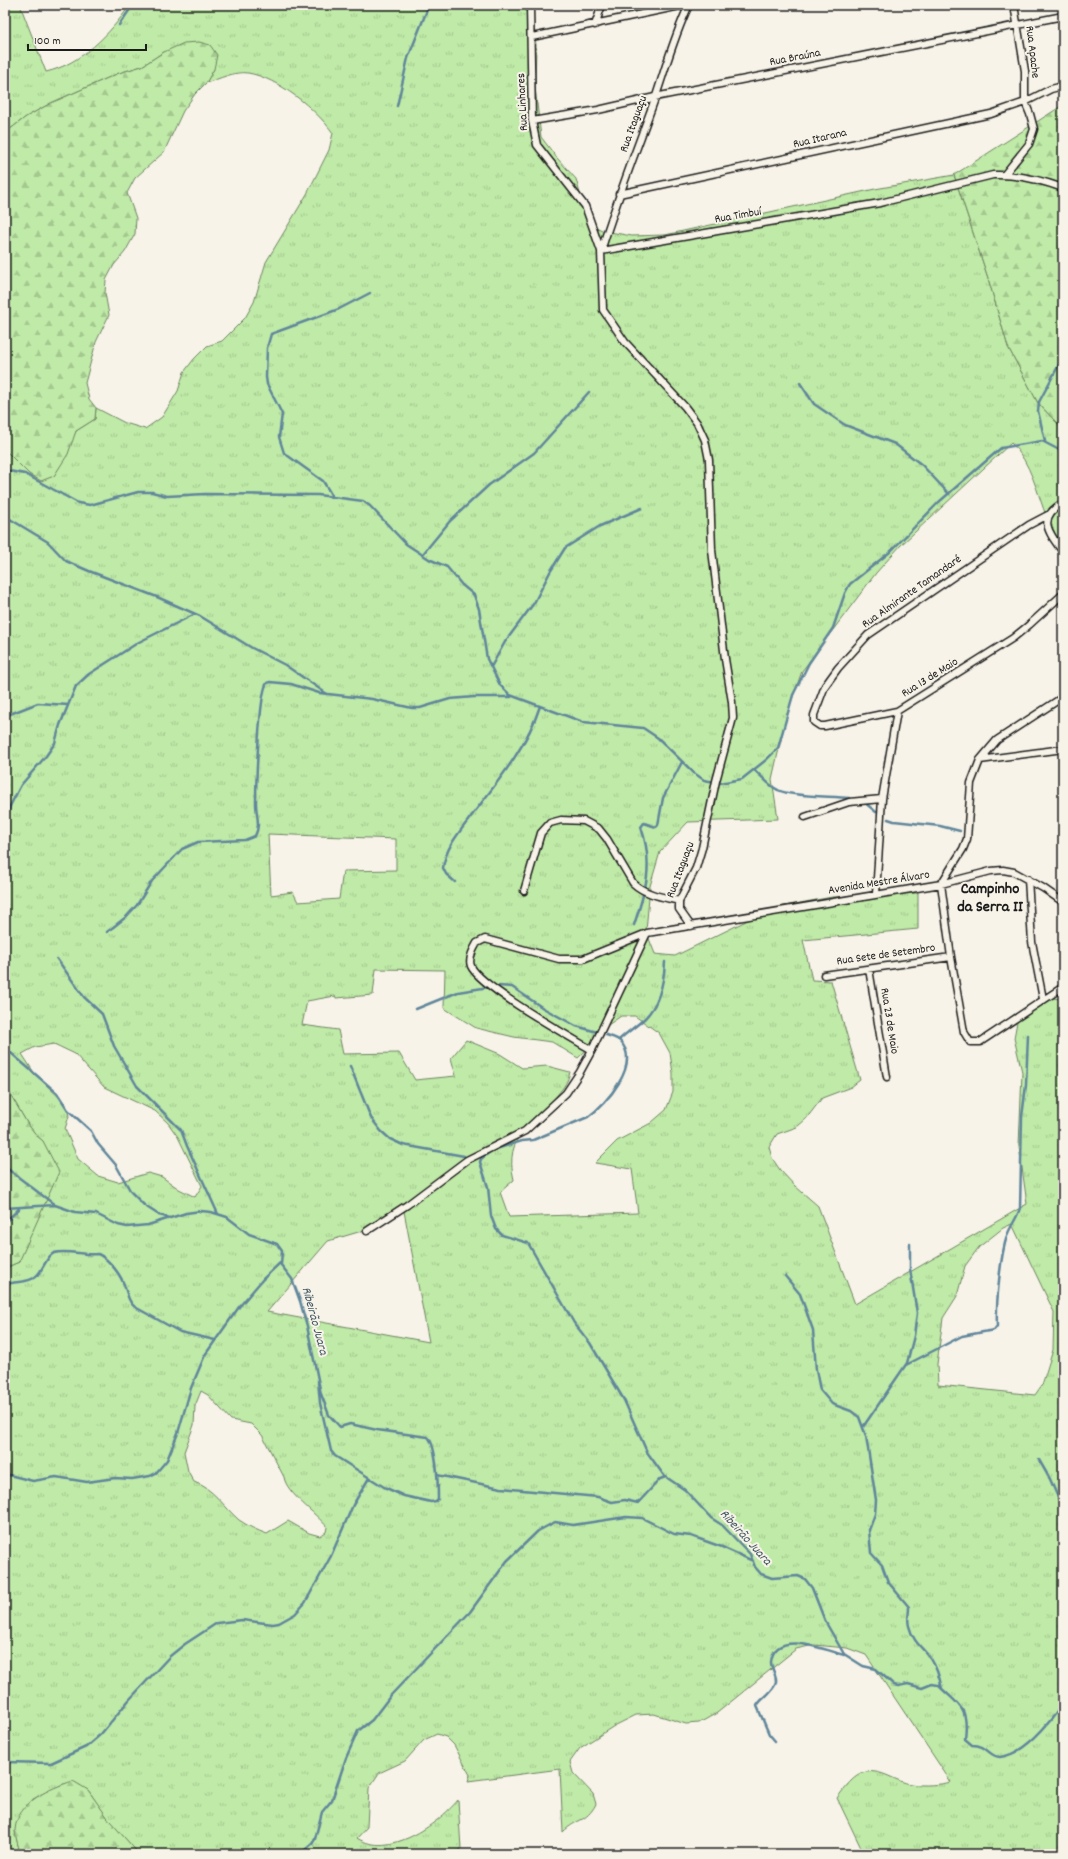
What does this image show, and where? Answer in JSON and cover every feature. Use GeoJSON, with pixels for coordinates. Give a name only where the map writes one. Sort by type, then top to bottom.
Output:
{"type":"FeatureCollection","features":[{"type":"Feature","properties":{"kind":"street","name":"Rua Linhares"},"geometry":{"type":"LineString","coordinates":[[530,5],[532,37],[532,122],[537,145],[585,206],[601,251]]}},
{"type":"Feature","properties":{"kind":"street"},"geometry":{"type":"LineString","coordinates":[[595,25],[602,5]]}},
{"type":"Feature","properties":{"kind":"street"},"geometry":{"type":"LineString","coordinates":[[532,37],[685,5]]}},
{"type":"Feature","properties":{"kind":"street","name":"Rua Itaguaçu"},"geometry":{"type":"LineString","coordinates":[[689,5],[681,22],[619,194],[601,251],[603,310],[624,342],[685,407],[697,422],[705,440],[709,460],[712,550],[733,711],[732,724],[716,781],[699,858],[696,868],[679,901],[679,909],[691,926]]}},
{"type":"Feature","properties":{"kind":"street","name":"Rua Apache"},"geometry":{"type":"LineString","coordinates":[[1004,175],[1029,144],[1034,130],[1026,102],[1025,70],[1014,5]]}},
{"type":"Feature","properties":{"kind":"street","name":"Rua Braúna"},"geometry":{"type":"LineString","coordinates":[[532,122],[1063,16]]}},
{"type":"Feature","properties":{"kind":"street","name":"Rua Itarana"},"geometry":{"type":"LineString","coordinates":[[619,194],[991,114],[1026,102],[1052,89],[1063,86]]}},
{"type":"Feature","properties":{"kind":"street","name":"Rua Timbuí"},"geometry":{"type":"LineString","coordinates":[[601,251],[880,203],[993,175],[1004,175],[1050,183],[1063,188]]}},
{"type":"Feature","properties":{"kind":"street"},"geometry":{"type":"LineString","coordinates":[[1063,503],[1048,515],[1047,528],[1063,552]]}},
{"type":"Feature","properties":{"kind":"street","name":"Rua Almirante Tamandaré"},"geometry":{"type":"LineString","coordinates":[[897,711],[825,726],[820,726],[814,722],[814,715],[825,686],[843,662],[868,635],[1022,530],[1048,515]]}},
{"type":"Feature","properties":{"kind":"street","name":"Rua 13 de Maio"},"geometry":{"type":"LineString","coordinates":[[876,894],[882,798],[897,711],[1013,638],[1029,626],[1063,594]]}},
{"type":"Feature","properties":{"kind":"street"},"geometry":{"type":"LineString","coordinates":[[941,884],[963,849],[967,839],[972,783],[980,760],[997,740],[1063,697]]}},
{"type":"Feature","properties":{"kind":"street"},"geometry":{"type":"LineString","coordinates":[[980,760],[1063,748]]}},
{"type":"Feature","properties":{"kind":"street"},"geometry":{"type":"LineString","coordinates":[[805,817],[849,802],[882,798]]}},
{"type":"Feature","properties":{"kind":"street"},"geometry":{"type":"LineString","coordinates":[[524,891],[541,833],[550,823],[561,820],[584,821],[599,829],[607,839],[633,883],[639,888],[653,894],[679,901]]}},
{"type":"Feature","properties":{"kind":"street","name":"Avenida Mestre Álvaro"},"geometry":{"type":"LineString","coordinates":[[592,1050],[550,1026],[487,984],[470,965],[474,947],[477,943],[485,939],[559,959],[583,959],[647,933],[941,884],[979,873],[997,870],[1014,872],[1028,879],[1063,902]]}},
{"type":"Feature","properties":{"kind":"street"},"geometry":{"type":"LineString","coordinates":[[1028,879],[1032,942],[1043,999],[1063,988]]}},
{"type":"Feature","properties":{"kind":"street","name":"Rua Sete de Setembro"},"geometry":{"type":"LineString","coordinates":[[941,884],[951,957],[964,1032],[967,1039],[975,1043],[980,1042],[1043,999]]}},
{"type":"Feature","properties":{"kind":"street"},"geometry":{"type":"LineString","coordinates":[[366,1231],[407,1205],[467,1160],[518,1135],[532,1126],[566,1093],[592,1050],[647,933]]}},
{"type":"Feature","properties":{"kind":"street","name":"Rua Sete de Setembro"},"geometry":{"type":"LineString","coordinates":[[824,975],[951,957]]}},
{"type":"Feature","properties":{"kind":"street","name":"Rua 23 de Maio"},"geometry":{"type":"LineString","coordinates":[[869,969],[887,1077]]}},
{"type":"Feature","properties":{"kind":"green space"},"geometry":{"type":"Polygon","coordinates":[[[5,5],[20,5],[46,72],[59,68],[83,55],[104,37],[130,5],[531,5],[536,45],[535,87],[541,137],[576,179],[584,208],[592,225],[604,231],[632,236],[665,235],[875,189],[954,175],[988,278],[1008,347],[1038,403],[1057,423],[1063,425],[1063,548],[1053,534],[1029,468],[1024,459],[1011,443],[901,545],[876,573],[802,671],[787,714],[772,779],[778,819],[688,822],[660,852],[650,886],[646,931],[655,954],[675,956],[746,921],[784,906],[832,897],[918,893],[918,929],[803,940],[812,980],[831,981],[860,1080],[851,1087],[822,1098],[806,1119],[797,1127],[777,1134],[769,1147],[772,1158],[780,1170],[795,1186],[818,1206],[855,1304],[1027,1204],[1019,1146],[1022,1072],[1014,1038],[1017,1022],[1021,1016],[1051,998],[1063,999],[1063,1854],[864,1854],[837,1798],[853,1779],[866,1772],[878,1772],[911,1784],[931,1785],[951,1782],[866,1655],[847,1648],[814,1645],[796,1649],[717,1713],[699,1723],[686,1724],[654,1714],[636,1715],[614,1726],[580,1748],[570,1762],[573,1773],[593,1794],[596,1804],[585,1818],[573,1824],[563,1832],[560,1769],[468,1781],[470,1775],[454,1745],[446,1737],[437,1734],[424,1740],[405,1761],[379,1773],[369,1788],[367,1827],[357,1838],[370,1843],[383,1844],[397,1842],[425,1829],[449,1810],[458,1800],[461,1849],[455,1854],[139,1854],[110,1822],[88,1790],[63,1784],[33,1799],[15,1831],[20,1854],[5,1854],[5,1268],[19,1262],[43,1141],[27,1123],[5,1085],[5,450],[9,453],[73,437],[76,431],[95,419],[96,408],[125,423],[145,429],[162,417],[178,391],[184,372],[194,359],[207,346],[222,341],[245,318],[254,302],[266,262],[307,194],[329,150],[333,133],[317,114],[307,105],[272,81],[260,76],[243,73],[232,74],[206,83],[214,69],[164,52],[142,66],[119,73],[51,103],[26,117],[5,133],[5,5]],[[268,834],[271,895],[293,892],[298,902],[339,899],[343,871],[396,870],[396,839],[268,834]],[[376,969],[373,995],[336,998],[335,996],[307,1001],[302,1025],[338,1030],[343,1054],[399,1053],[415,1080],[456,1076],[451,1058],[466,1040],[500,1054],[522,1068],[547,1066],[570,1072],[562,1089],[549,1105],[523,1131],[517,1141],[513,1152],[512,1164],[514,1180],[500,1192],[509,1217],[638,1213],[632,1169],[595,1163],[617,1141],[651,1123],[666,1110],[673,1092],[673,1073],[670,1053],[659,1033],[635,1016],[621,1016],[608,1025],[598,1039],[578,1058],[552,1042],[514,1037],[476,1028],[444,1008],[445,970],[376,969]],[[54,1044],[35,1047],[22,1054],[35,1074],[66,1104],[69,1116],[65,1129],[78,1159],[98,1176],[118,1182],[148,1173],[162,1177],[179,1189],[195,1197],[202,1186],[178,1137],[168,1123],[155,1111],[104,1087],[75,1054],[54,1044]],[[403,1206],[372,1228],[328,1241],[267,1312],[429,1342],[403,1206]],[[1012,1224],[1003,1228],[979,1247],[965,1266],[957,1296],[943,1318],[937,1364],[938,1385],[1035,1395],[1042,1385],[1053,1350],[1054,1312],[1012,1224]],[[201,1391],[195,1406],[194,1425],[184,1452],[188,1471],[194,1482],[213,1493],[239,1520],[252,1528],[267,1534],[288,1521],[309,1533],[320,1536],[326,1532],[327,1527],[322,1521],[290,1490],[262,1435],[251,1424],[231,1420],[208,1395],[201,1391]]]}},
{"type":"Feature","properties":{"kind":"green space"},"geometry":{"type":"Polygon","coordinates":[[[199,42],[210,45],[217,55],[214,69],[206,83],[195,94],[183,111],[164,152],[135,178],[127,193],[136,218],[135,234],[125,252],[114,265],[106,280],[105,293],[109,315],[96,342],[85,383],[89,399],[96,408],[95,419],[76,431],[68,454],[54,476],[41,481],[29,474],[5,450],[5,133],[26,117],[51,103],[119,73],[142,66],[164,52],[184,43],[199,42]]]}},
{"type":"Feature","properties":{"kind":"green space"},"geometry":{"type":"Polygon","coordinates":[[[1063,105],[1063,425],[1057,423],[1038,403],[1008,347],[988,278],[954,175],[1063,105]]]}},
{"type":"Feature","properties":{"kind":"green space"},"geometry":{"type":"Polygon","coordinates":[[[5,1085],[27,1123],[43,1141],[59,1172],[19,1262],[5,1268],[5,1085]]]}},
{"type":"Feature","properties":{"kind":"green space"},"geometry":{"type":"Polygon","coordinates":[[[73,1781],[88,1790],[110,1821],[139,1854],[20,1854],[15,1830],[17,1820],[22,1812],[28,1804],[45,1792],[73,1781]]]}},
{"type":"Feature","properties":{"kind":"waterway"},"geometry":{"type":"LineString","coordinates":[[119,25],[133,5]]}},
{"type":"Feature","properties":{"kind":"waterway"},"geometry":{"type":"LineString","coordinates":[[397,106],[408,58],[429,5]]}},
{"type":"Feature","properties":{"kind":"waterway"},"geometry":{"type":"LineString","coordinates":[[332,496],[323,481],[284,453],[279,437],[282,414],[267,384],[267,348],[271,334],[339,309],[370,293]]}},
{"type":"Feature","properties":{"kind":"waterway"},"geometry":{"type":"LineString","coordinates":[[1045,441],[1038,411],[1039,402],[1063,357]]}},
{"type":"Feature","properties":{"kind":"waterway"},"geometry":{"type":"LineString","coordinates":[[800,383],[814,404],[845,425],[895,444],[922,465],[949,494]]}},
{"type":"Feature","properties":{"kind":"waterway"},"geometry":{"type":"LineString","coordinates":[[422,555],[450,521],[489,485],[534,453],[589,392]]}},
{"type":"Feature","properties":{"kind":"waterway"},"geometry":{"type":"LineString","coordinates":[[9,471],[25,474],[78,503],[90,505],[138,492],[152,492],[167,496],[205,494],[318,495],[363,501],[370,506],[406,544],[429,559],[447,567],[462,585],[474,595],[479,609],[487,659],[500,685],[510,695],[583,722],[643,728],[658,738],[694,773],[704,780],[720,783],[742,779],[766,760],[778,748],[793,695],[809,663],[833,628],[845,593],[850,584],[890,552],[939,502],[1001,448],[1042,441],[1063,452]]}},
{"type":"Feature","properties":{"kind":"waterway"},"geometry":{"type":"LineString","coordinates":[[491,667],[505,642],[534,603],[550,572],[565,548],[600,526],[642,508]]}},
{"type":"Feature","properties":{"kind":"waterway"},"geometry":{"type":"LineString","coordinates":[[5,516],[48,542],[66,561],[157,597],[200,616],[252,648],[285,665],[327,694]]}},
{"type":"Feature","properties":{"kind":"waterway"},"geometry":{"type":"LineString","coordinates":[[5,821],[10,806],[21,785],[55,743],[60,725],[76,686],[89,674],[139,642],[195,614]]}},
{"type":"Feature","properties":{"kind":"waterway"},"geometry":{"type":"LineString","coordinates":[[107,932],[126,917],[137,905],[152,881],[182,849],[198,842],[245,840],[255,836],[258,828],[256,793],[260,721],[264,690],[267,683],[291,684],[319,693],[372,699],[412,708],[420,708],[450,699],[474,697],[511,697]]}},
{"type":"Feature","properties":{"kind":"waterway"},"geometry":{"type":"LineString","coordinates":[[5,716],[38,703],[68,705]]}},
{"type":"Feature","properties":{"kind":"waterway"},"geometry":{"type":"LineString","coordinates":[[455,882],[446,874],[443,868],[451,844],[512,761],[528,734],[540,706]]}},
{"type":"Feature","properties":{"kind":"waterway"},"geometry":{"type":"LineString","coordinates":[[634,925],[645,888],[648,865],[645,841],[641,827],[644,823],[656,827],[658,825],[663,798],[682,762]]}},
{"type":"Feature","properties":{"kind":"waterway"},"geometry":{"type":"LineString","coordinates":[[754,770],[772,786],[784,792],[802,795],[849,798]]}},
{"type":"Feature","properties":{"kind":"waterway"},"geometry":{"type":"LineString","coordinates":[[864,802],[876,812]]}},
{"type":"Feature","properties":{"kind":"waterway"},"geometry":{"type":"LineString","coordinates":[[888,819],[940,826],[960,831]]}},
{"type":"Feature","properties":{"kind":"waterway"},"geometry":{"type":"LineString","coordinates":[[57,959],[84,997],[102,1014],[114,1046],[137,1086],[181,1130],[218,1214]]}},
{"type":"Feature","properties":{"kind":"waterway"},"geometry":{"type":"LineString","coordinates":[[619,1040],[645,1018],[654,1006],[660,992],[665,962]]}},
{"type":"Feature","properties":{"kind":"waterway"},"geometry":{"type":"LineString","coordinates":[[499,986],[512,987],[543,1008],[576,1026],[597,1032]]}},
{"type":"Feature","properties":{"kind":"waterway"},"geometry":{"type":"LineString","coordinates":[[416,1009],[458,992],[489,987]]}},
{"type":"Feature","properties":{"kind":"waterway"},"geometry":{"type":"LineString","coordinates":[[496,1149],[522,1141],[533,1140],[588,1117],[604,1103],[619,1083],[627,1061],[626,1050],[620,1041],[606,1035]]}},
{"type":"Feature","properties":{"kind":"waterway"},"geometry":{"type":"LineString","coordinates":[[906,1365],[962,1336],[994,1330],[997,1326],[998,1293],[1002,1256],[1008,1232],[1020,1208],[1022,1117],[1026,1085],[1028,1035]]}},
{"type":"Feature","properties":{"kind":"waterway"},"geometry":{"type":"LineString","coordinates":[[11,1053],[57,1093],[68,1110],[91,1131],[98,1144],[116,1165],[131,1192],[145,1206],[159,1215],[170,1218]]}},
{"type":"Feature","properties":{"kind":"waterway"},"geometry":{"type":"LineString","coordinates":[[350,1066],[371,1118],[381,1131],[390,1139],[403,1145],[464,1156]]}},
{"type":"Feature","properties":{"kind":"waterway"},"geometry":{"type":"LineString","coordinates":[[491,1151],[481,1159],[480,1162],[488,1187],[491,1216],[496,1229],[502,1235],[528,1243],[574,1323],[590,1343],[624,1400],[647,1452],[665,1477]]}},
{"type":"Feature","properties":{"kind":"waterway"},"geometry":{"type":"LineString","coordinates":[[5,1167],[55,1205]]}},
{"type":"Feature","properties":{"kind":"waterway","name":"Ribeirão Juara"},"geometry":{"type":"LineString","coordinates":[[5,1208],[55,1205],[75,1212],[96,1214],[118,1225],[127,1227],[148,1225],[186,1213],[201,1211],[211,1212],[227,1217],[249,1234],[277,1244],[282,1251],[281,1265],[292,1279],[300,1301],[307,1326],[321,1394],[329,1415],[340,1427],[350,1424],[377,1430],[428,1437],[435,1457],[438,1499],[431,1502],[404,1496],[384,1487],[335,1456],[331,1451],[320,1403],[318,1381]]}},
{"type":"Feature","properties":{"kind":"waterway"},"geometry":{"type":"LineString","coordinates":[[5,1222],[19,1209]]}},
{"type":"Feature","properties":{"kind":"waterway"},"geometry":{"type":"LineString","coordinates":[[863,1427],[907,1363],[914,1336],[917,1313],[910,1269],[910,1244]]}},
{"type":"Feature","properties":{"kind":"waterway"},"geometry":{"type":"LineString","coordinates":[[5,1285],[32,1279],[38,1275],[49,1257],[54,1253],[65,1252],[98,1254],[111,1264],[118,1273],[130,1301],[135,1307],[180,1332],[215,1340]]}},
{"type":"Feature","properties":{"kind":"waterway"},"geometry":{"type":"LineString","coordinates":[[5,1474],[33,1481],[56,1477],[87,1482],[115,1478],[132,1479],[150,1476],[156,1473],[167,1460],[178,1433],[191,1388],[205,1355],[239,1307],[263,1279],[281,1262]]}},
{"type":"Feature","properties":{"kind":"waterway"},"geometry":{"type":"LineString","coordinates":[[785,1276],[800,1294],[813,1330],[816,1370],[820,1390],[832,1404],[851,1411],[859,1417],[866,1436],[876,1500],[875,1514],[869,1530],[871,1553],[882,1565],[888,1582],[909,1607],[908,1621],[911,1632],[915,1640],[933,1662],[942,1689]]}},
{"type":"Feature","properties":{"kind":"waterway"},"geometry":{"type":"LineString","coordinates":[[1039,1460],[1050,1479],[1063,1509]]}},
{"type":"Feature","properties":{"kind":"waterway","name":"Ribeirão Juara"},"geometry":{"type":"LineString","coordinates":[[437,1475],[501,1488],[598,1497],[612,1502],[625,1500],[638,1503],[660,1479],[666,1477],[685,1490],[711,1518],[722,1525],[750,1554],[755,1567],[761,1574],[772,1578],[798,1576],[805,1579],[812,1588],[825,1621],[844,1654],[863,1666],[876,1669],[894,1685],[898,1686],[908,1684],[922,1688],[932,1684],[938,1685],[957,1703],[964,1713],[966,1728],[965,1739],[972,1745],[982,1747],[996,1756],[1000,1757],[1009,1755],[1027,1744],[1036,1736],[1063,1704]]}},
{"type":"Feature","properties":{"kind":"waterway"},"geometry":{"type":"LineString","coordinates":[[5,1762],[51,1763],[86,1747],[101,1734],[129,1700],[170,1656],[185,1644],[217,1623],[242,1620],[273,1624],[279,1623],[295,1614],[305,1603],[331,1556],[353,1505],[369,1478]]}},
{"type":"Feature","properties":{"kind":"waterway"},"geometry":{"type":"LineString","coordinates":[[300,1854],[312,1844],[315,1839],[322,1812],[332,1800],[346,1758],[358,1731],[372,1720],[391,1695],[470,1612],[507,1561],[538,1531],[555,1522],[573,1525],[626,1517],[642,1518],[674,1534],[691,1536],[722,1547],[753,1561]]}},
{"type":"Feature","properties":{"kind":"waterway"},"geometry":{"type":"LineString","coordinates":[[775,1741],[769,1734],[757,1706],[773,1688],[776,1682],[771,1662],[774,1652],[781,1646],[802,1644],[844,1655]]}},
{"type":"Feature","properties":{"kind":"district","name":"Campinho da Serra II"},"geometry":{"type":"Point","coordinates":[990,898]}}]}
